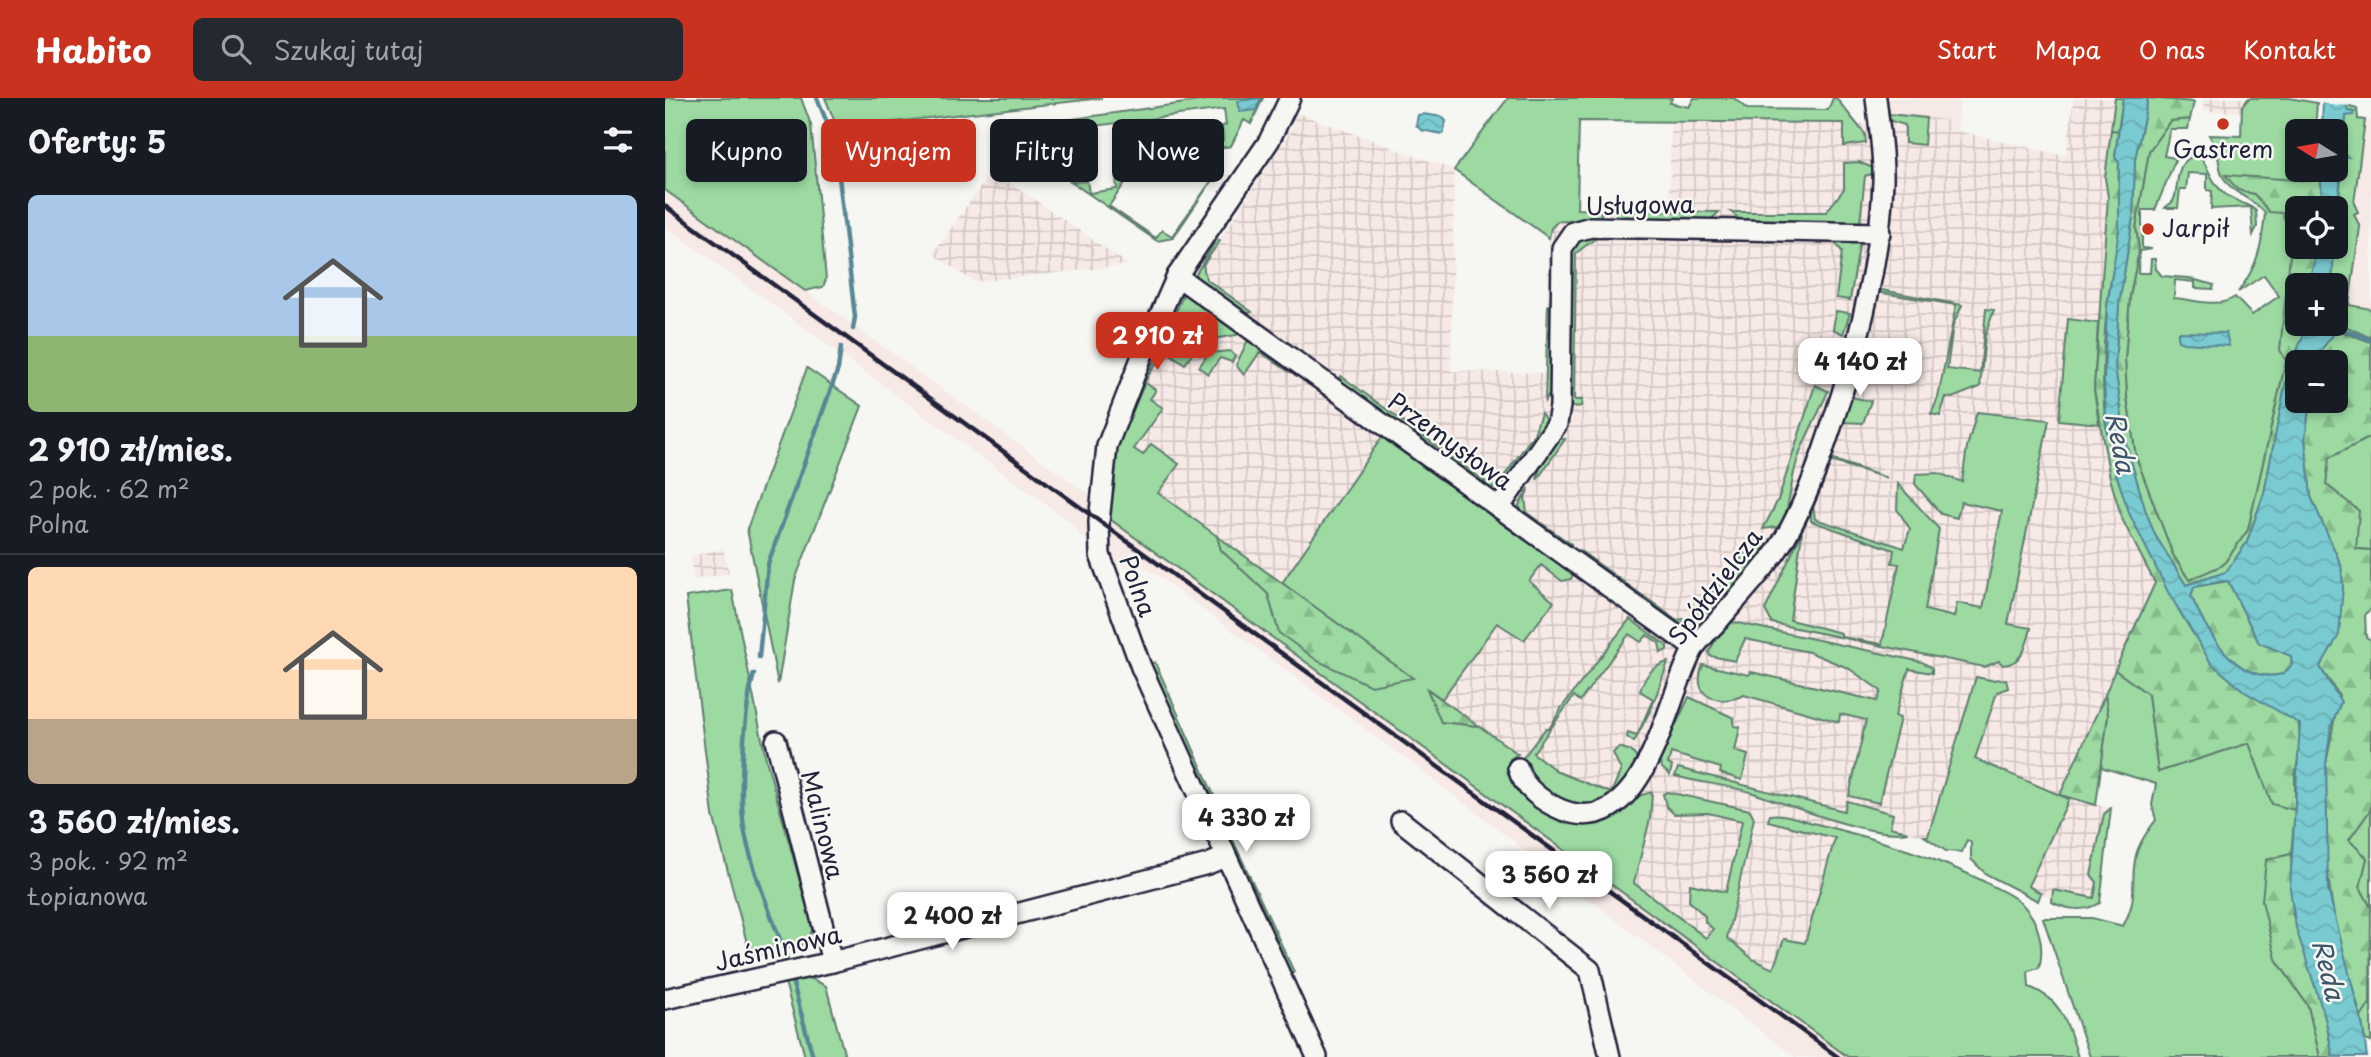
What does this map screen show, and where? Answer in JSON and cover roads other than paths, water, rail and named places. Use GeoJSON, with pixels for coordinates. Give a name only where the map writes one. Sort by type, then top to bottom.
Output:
{"type":"FeatureCollection","features":[{"type":"Feature","properties":{"kind":"street","name":"Polna"},"geometry":{"type":"LineString","coordinates":[[1290,98],[1269,141],[1177,276],[1107,446],[1099,522],[1100,555],[1141,667],[1317,1057]]}},
{"type":"Feature","properties":{"kind":"street","name":"Spółdzielcza"},"geometry":{"type":"LineString","coordinates":[[1518,768],[1529,789],[1547,803],[1581,815],[1600,813],[1642,776],[1694,648],[1773,557],[1823,453],[1843,387],[1880,233],[1883,180],[1877,98]]}},
{"type":"Feature","properties":{"kind":"street","name":"Usługowa"},"geometry":{"type":"LineString","coordinates":[[1499,508],[1557,425],[1560,406],[1562,248],[1573,232],[1591,227],[1880,233]]}},
{"type":"Feature","properties":{"kind":"street","name":"Przemysłowa"},"geometry":{"type":"LineString","coordinates":[[1177,276],[1694,648]]}},
{"type":"Feature","properties":{"kind":"street","name":"Malinowa"},"geometry":{"type":"LineString","coordinates":[[776,741],[832,962]]}},
{"type":"Feature","properties":{"kind":"street"},"geometry":{"type":"LineString","coordinates":[[1401,821],[1590,970],[1610,1057]]}},
{"type":"Feature","properties":{"kind":"street","name":"Jaśminowa"},"geometry":{"type":"LineString","coordinates":[[665,999],[832,962],[1209,864],[1225,857]]}},
{"type":"Feature","properties":{"kind":"water"},"geometry":{"type":"Polygon","coordinates":[[[1261,98],[1256,110],[1240,112],[1238,101],[1261,98]]]}},
{"type":"Feature","properties":{"kind":"water","name":"Reda"},"geometry":{"type":"Polygon","coordinates":[[[2123,98],[2148,98],[2135,159],[2133,217],[2119,305],[2115,366],[2125,440],[2145,509],[2155,535],[2186,585],[2226,572],[2247,542],[2264,493],[2285,386],[2285,413],[2308,413],[2305,439],[2311,497],[2341,565],[2343,586],[2339,635],[2320,667],[2341,702],[2331,726],[2326,764],[2328,889],[2363,1028],[2367,1057],[2333,1057],[2326,1021],[2296,928],[2290,889],[2300,724],[2245,692],[2211,663],[2168,592],[2129,513],[2116,473],[2107,433],[2104,381],[2107,307],[2119,230],[2119,163],[2115,157],[2123,98]],[[2228,581],[2194,587],[2191,596],[2206,625],[2215,640],[2238,664],[2251,672],[2266,676],[2283,674],[2292,665],[2291,656],[2259,643],[2228,581]]]}},
{"type":"Feature","properties":{"kind":"water"},"geometry":{"type":"Polygon","coordinates":[[[2323,98],[2346,105],[2348,111],[2354,112],[2353,115],[2346,116],[2346,119],[2322,119],[2323,98]]]}},
{"type":"Feature","properties":{"kind":"water"},"geometry":{"type":"Polygon","coordinates":[[[1418,115],[1442,117],[1446,121],[1443,134],[1421,130],[1416,125],[1418,115]]]}},
{"type":"Feature","properties":{"kind":"water"},"geometry":{"type":"Polygon","coordinates":[[[2321,182],[2340,182],[2339,196],[2322,196],[2321,182]]]}},
{"type":"Feature","properties":{"kind":"water"},"geometry":{"type":"Polygon","coordinates":[[[2315,259],[2333,259],[2333,273],[2311,273],[2315,259]]]}},
{"type":"Feature","properties":{"kind":"water"},"geometry":{"type":"Polygon","coordinates":[[[2178,332],[2226,333],[2229,346],[2184,343],[2178,341],[2178,332]]]}},
{"type":"Feature","properties":{"kind":"water"},"geometry":{"type":"Polygon","coordinates":[[[2303,336],[2332,336],[2321,350],[2297,350],[2303,336]]]}},
{"type":"Feature","properties":{"kind":"waterway"},"geometry":{"type":"LineString","coordinates":[[817,98],[835,142],[855,317],[853,329]]}},
{"type":"Feature","properties":{"kind":"waterway"},"geometry":{"type":"LineString","coordinates":[[2348,331],[2371,340]]}},
{"type":"Feature","properties":{"kind":"waterway"},"geometry":{"type":"LineString","coordinates":[[759,657],[768,564],[838,369],[841,347]]}},
{"type":"Feature","properties":{"kind":"waterway"},"geometry":{"type":"LineString","coordinates":[[754,674],[747,708],[743,754],[743,818],[754,867],[789,965]]}},
{"type":"Feature","properties":{"kind":"waterway"},"geometry":{"type":"LineString","coordinates":[[792,980],[813,1057]]}},
{"type":"Feature","properties":{"kind":"railway"},"geometry":{"type":"LineString","coordinates":[[665,206],[1838,1057]]}},
{"type":"Feature","properties":{"kind":"place","name":"Gastrem"},"geometry":{"type":"Point","coordinates":[2223,124]}},
{"type":"Feature","properties":{"kind":"place","name":"Jarpił"},"geometry":{"type":"Point","coordinates":[2148,229]}}]}
